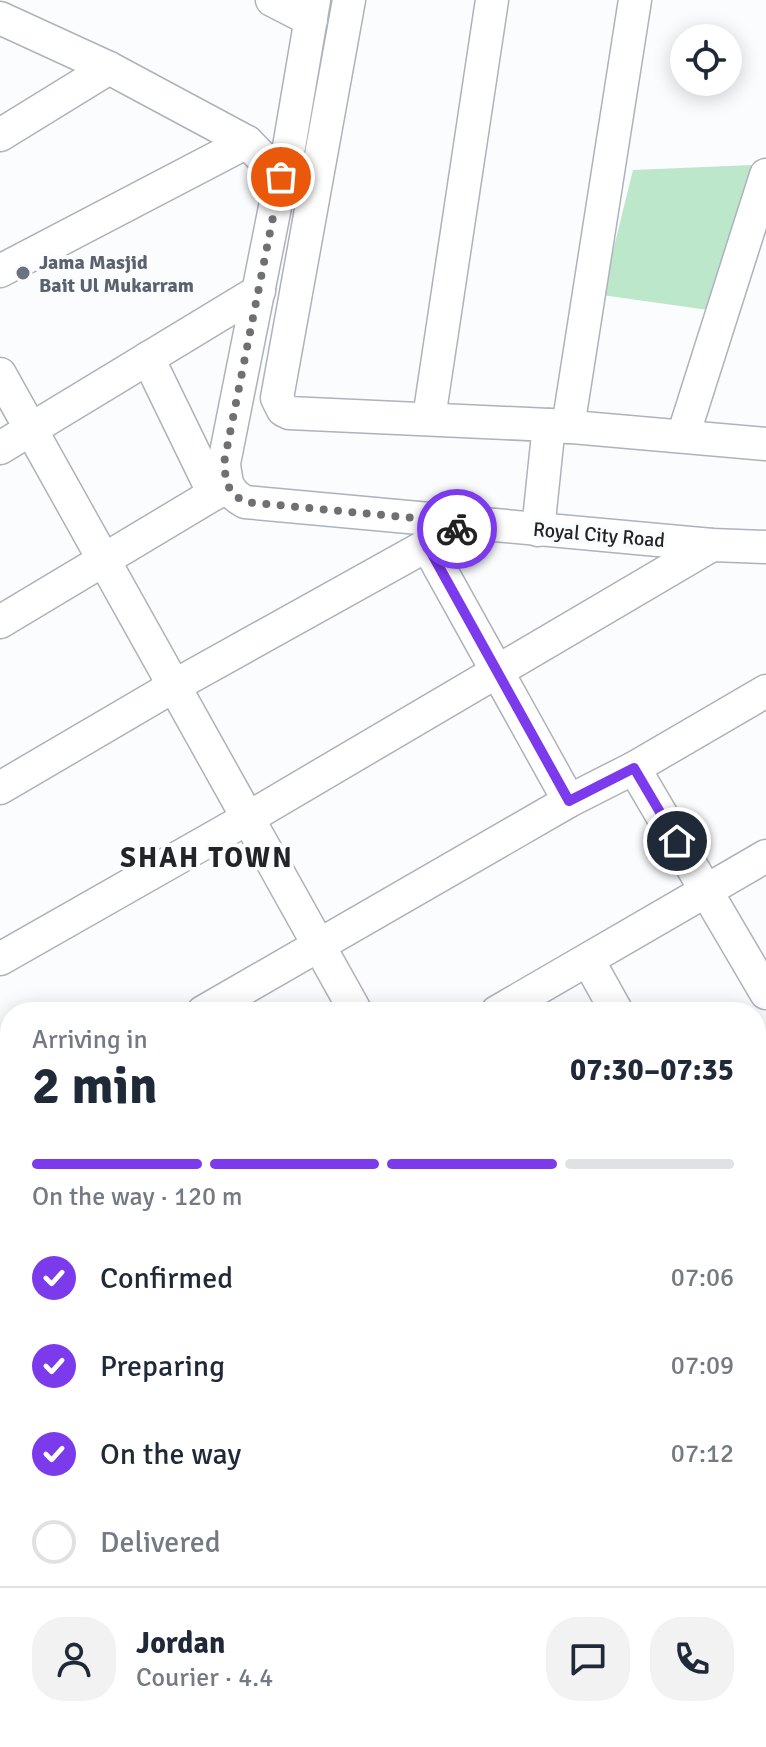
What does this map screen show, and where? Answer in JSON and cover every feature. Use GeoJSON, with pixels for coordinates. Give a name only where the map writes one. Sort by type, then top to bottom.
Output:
{"type":"FeatureCollection","features":[{"type":"Feature","properties":{"kind":"street"},"geometry":{"type":"LineString","coordinates":[[0,622],[105,562],[220,490],[289,147],[313,10],[272,0]]}},
{"type":"Feature","properties":{"kind":"street"},"geometry":{"type":"LineString","coordinates":[[349,0],[277,398],[283,410],[289,413],[558,426],[766,444]]}},
{"type":"Feature","properties":{"kind":"street"},"geometry":{"type":"LineString","coordinates":[[429,418],[492,0]]}},
{"type":"Feature","properties":{"kind":"street"},"geometry":{"type":"LineString","coordinates":[[538,530],[635,0]]}},
{"type":"Feature","properties":{"kind":"street"},"geometry":{"type":"LineString","coordinates":[[0,18],[109,68],[247,142],[281,177]]}},
{"type":"Feature","properties":{"kind":"street"},"geometry":{"type":"LineString","coordinates":[[0,135],[109,68]]}},
{"type":"Feature","properties":{"kind":"street"},"geometry":{"type":"LineString","coordinates":[[0,271],[247,142]]}},
{"type":"Feature","properties":{"kind":"street"},"geometry":{"type":"LineString","coordinates":[[683,436],[766,175]]}},
{"type":"Feature","properties":{"kind":"street"},"geometry":{"type":"LineString","coordinates":[[0,448],[259,291]]}},
{"type":"Feature","properties":{"kind":"street"},"geometry":{"type":"LineString","coordinates":[[148,358],[220,490]]}},
{"type":"Feature","properties":{"kind":"street"},"geometry":{"type":"LineString","coordinates":[[0,374],[350,1002]]}},
{"type":"Feature","properties":{"kind":"street","name":"Royal City Road"},"geometry":{"type":"LineString","coordinates":[[220,490],[245,502],[538,530],[766,547]]}},
{"type":"Feature","properties":{"kind":"street"},"geometry":{"type":"LineString","coordinates":[[0,788],[174,686],[467,523]]}},
{"type":"Feature","properties":{"kind":"street"},"geometry":{"type":"LineString","coordinates":[[427,545],[569,801]]}},
{"type":"Feature","properties":{"kind":"street"},"geometry":{"type":"LineString","coordinates":[[0,959],[248,818],[712,545]]}},
{"type":"Feature","properties":{"kind":"street"},"geometry":{"type":"LineString","coordinates":[[220,1002],[766,691]]}},
{"type":"Feature","properties":{"kind":"street"},"geometry":{"type":"LineString","coordinates":[[634,768],[766,993]]}},
{"type":"Feature","properties":{"kind":"street"},"geometry":{"type":"LineString","coordinates":[[514,1002],[766,856]]}},
{"type":"Feature","properties":{"kind":"street"},"geometry":{"type":"LineString","coordinates":[[588,960],[611,1002]]}},
{"type":"Feature","properties":{"kind":"green space"},"geometry":{"type":"Polygon","coordinates":[[[753,165],[708,310],[602,295],[633,170],[753,165]]]}},
{"type":"Feature","properties":{"kind":"way so far"},"geometry":{"type":"LineString","coordinates":[[281,177],[224,463],[227,486],[232,495],[245,502],[467,523],[457,529]]}},
{"type":"Feature","properties":{"kind":"place","name":"Jama Masjid Bait Ul Mukarram"},"geometry":{"type":"Point","coordinates":[23,273]}},
{"type":"Feature","properties":{"kind":"district","name":"SHAH TOWN"},"geometry":{"type":"Point","coordinates":[207,858]}},
{"type":"Feature","properties":{"kind":"route"},"geometry":{"type":"LineString","coordinates":[[457,529],[427,545],[569,801],[634,768],[677,841]]}}]}
